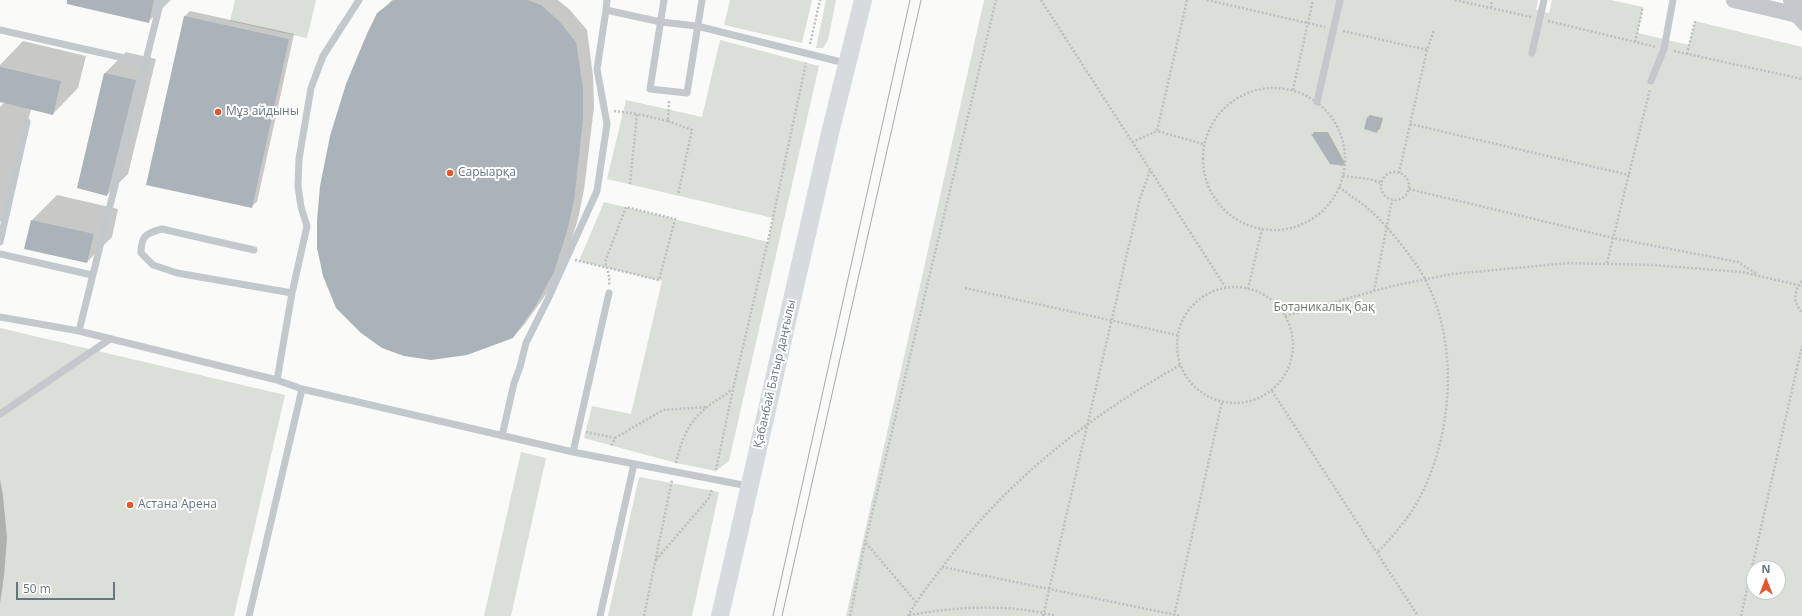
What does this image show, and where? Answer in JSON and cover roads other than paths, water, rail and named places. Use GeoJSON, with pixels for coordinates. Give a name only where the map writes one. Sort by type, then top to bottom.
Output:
{"type":"FeatureCollection","features":[{"type":"Feature","properties":{"kind":"main road","name":"Қабанбай Батыр даңғылы"},"geometry":{"type":"LineString","coordinates":[[830,133],[841,62],[853,0]]}},
{"type":"Feature","properties":{"kind":"main road","name":"Қабанбай Батыр даңғылы"},"geometry":{"type":"LineString","coordinates":[[720,616],[830,133],[863,0]]}},
{"type":"Feature","properties":{"kind":"street"},"geometry":{"type":"LineString","coordinates":[[1734,0],[1796,9]]}},
{"type":"Feature","properties":{"kind":"lane"},"geometry":{"type":"LineString","coordinates":[[79,331],[161,0]]}},
{"type":"Feature","properties":{"kind":"lane"},"geometry":{"type":"LineString","coordinates":[[277,380],[292,293],[306,226],[298,186],[299,159],[310,88],[323,56],[358,0]]}},
{"type":"Feature","properties":{"kind":"lane"},"geometry":{"type":"LineString","coordinates":[[502,436],[514,383],[526,343],[597,191],[607,124],[597,69],[607,0]]}},
{"type":"Feature","properties":{"kind":"lane"},"geometry":{"type":"LineString","coordinates":[[664,0],[650,89],[687,93],[702,0]]}},
{"type":"Feature","properties":{"kind":"lane"},"geometry":{"type":"LineString","coordinates":[[1317,102],[1340,0]]}},
{"type":"Feature","properties":{"kind":"lane"},"geometry":{"type":"LineString","coordinates":[[1532,52],[1544,0]]}},
{"type":"Feature","properties":{"kind":"lane"},"geometry":{"type":"LineString","coordinates":[[1652,81],[1664,49],[1673,0]]}},
{"type":"Feature","properties":{"kind":"lane"},"geometry":{"type":"LineString","coordinates":[[1796,9],[1802,26]]}},
{"type":"Feature","properties":{"kind":"lane"},"geometry":{"type":"LineString","coordinates":[[606,10],[661,22],[697,26],[808,55],[841,62]]}},
{"type":"Feature","properties":{"kind":"lane"},"geometry":{"type":"LineString","coordinates":[[0,30],[146,63]]}},
{"type":"Feature","properties":{"kind":"lane"},"geometry":{"type":"LineString","coordinates":[[0,242],[27,122]]}},
{"type":"Feature","properties":{"kind":"lane"},"geometry":{"type":"LineString","coordinates":[[254,250],[162,229],[148,233],[141,242],[141,253],[153,265],[177,273],[292,293]]}},
{"type":"Feature","properties":{"kind":"lane"},"geometry":{"type":"LineString","coordinates":[[0,254],[92,275]]}},
{"type":"Feature","properties":{"kind":"lane"},"geometry":{"type":"LineString","coordinates":[[573,452],[609,293]]}},
{"type":"Feature","properties":{"kind":"lane"},"geometry":{"type":"LineString","coordinates":[[0,317],[110,338],[277,380],[302,389],[502,436],[713,481],[749,487]]}},
{"type":"Feature","properties":{"kind":"lane"},"geometry":{"type":"LineString","coordinates":[[0,414],[110,338]]}},
{"type":"Feature","properties":{"kind":"lane"},"geometry":{"type":"LineString","coordinates":[[249,616],[302,389]]}},
{"type":"Feature","properties":{"kind":"lane"},"geometry":{"type":"LineString","coordinates":[[600,616],[634,464]]}},
{"type":"Feature","properties":{"kind":"tram line"},"geometry":{"type":"LineString","coordinates":[[773,616],[910,0]]}},
{"type":"Feature","properties":{"kind":"tram line"},"geometry":{"type":"LineString","coordinates":[[782,616],[921,0]]}},
{"type":"Feature","properties":{"kind":"place","name":"Мұз айдыны"},"geometry":{"type":"Point","coordinates":[218,112]}},
{"type":"Feature","properties":{"kind":"place","name":"Сарыарқа"},"geometry":{"type":"Point","coordinates":[450,173]}},
{"type":"Feature","properties":{"kind":"place","name":"Астана Арена"},"geometry":{"type":"Point","coordinates":[130,505]}},
{"type":"Feature","properties":{"kind":"park label","name":"Ботаникалық бақ"},"geometry":{"type":"Point","coordinates":[1324,308]}}]}
